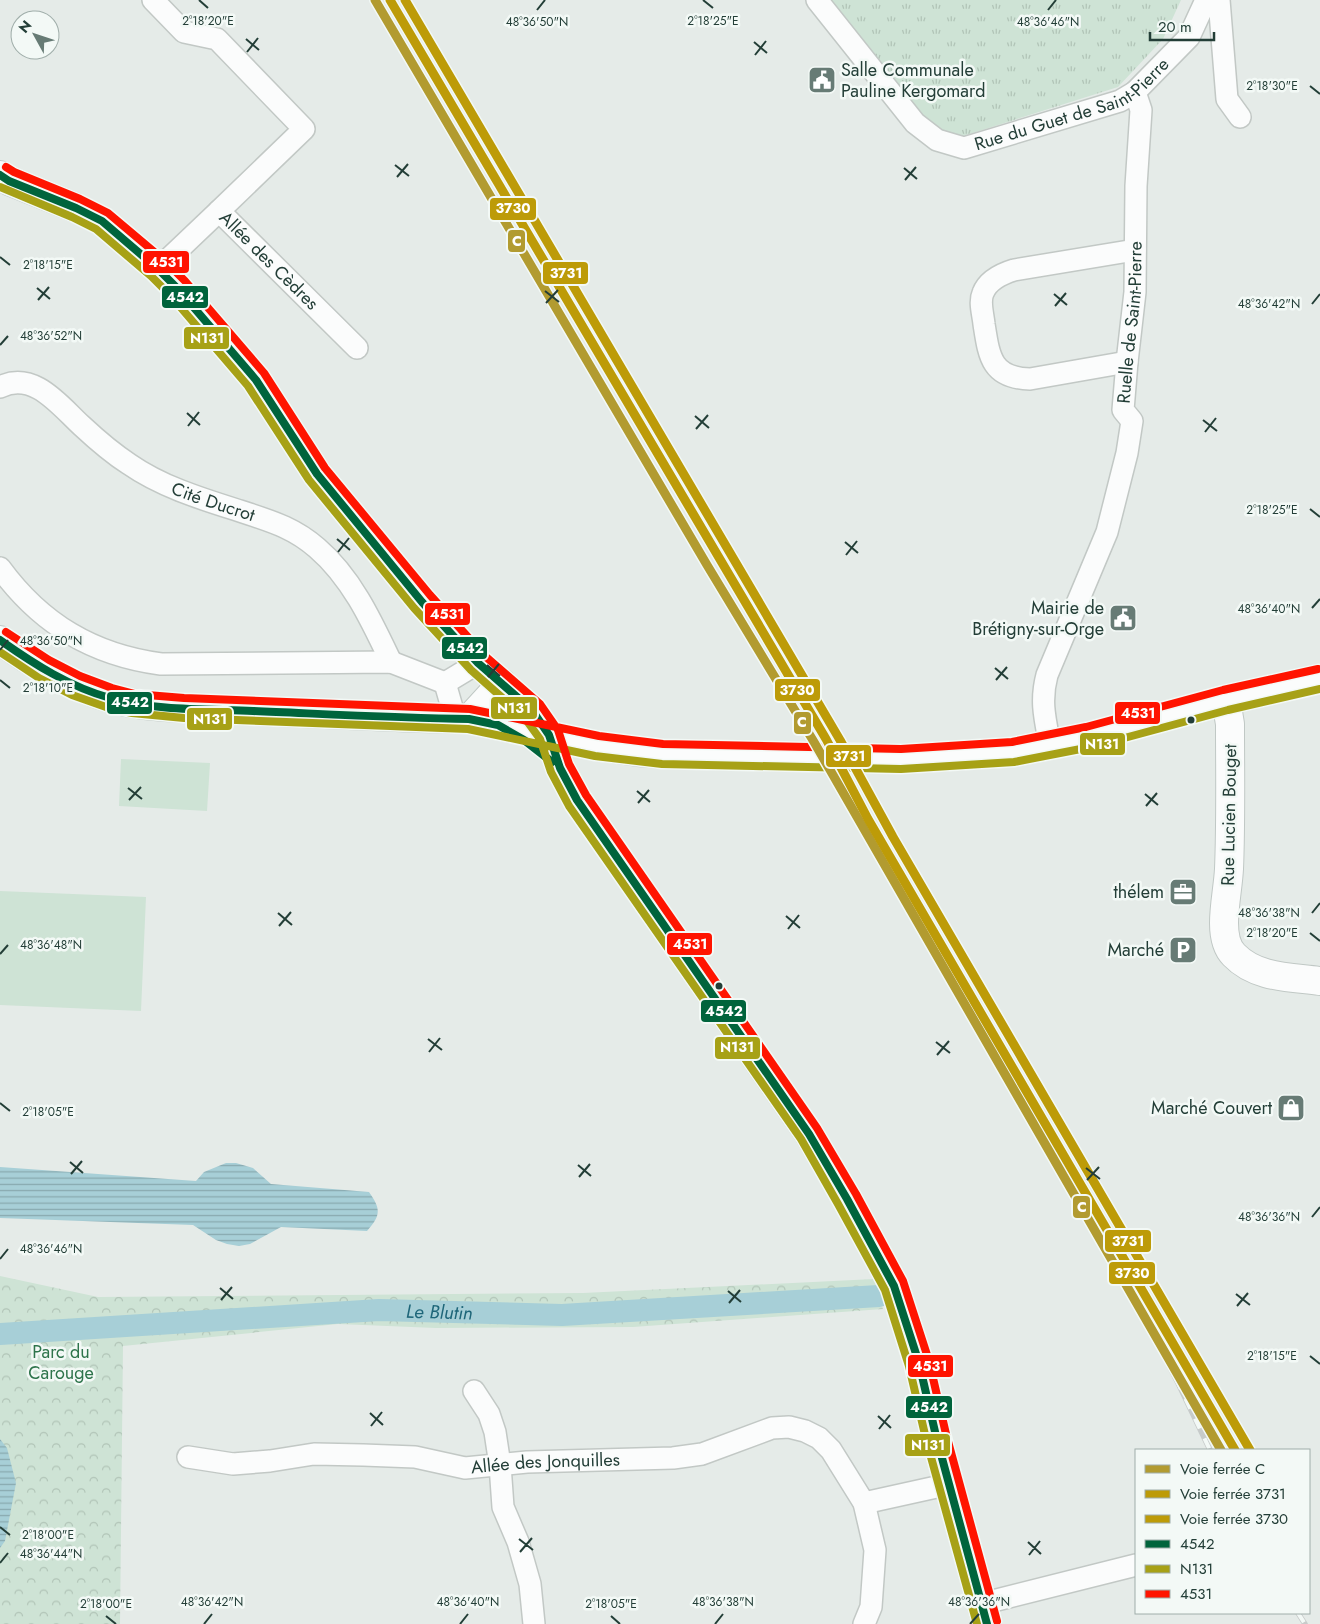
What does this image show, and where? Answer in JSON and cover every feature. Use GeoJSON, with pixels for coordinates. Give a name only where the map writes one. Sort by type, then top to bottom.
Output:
{"type":"FeatureCollection","features":[{"type":"Feature","properties":{"kind":"main road"},"geometry":{"type":"LineString","coordinates":[[0,175],[9,181],[76,208],[102,221],[158,269],[256,380],[317,474],[422,602],[473,657],[532,710],[549,735],[560,768],[580,806],[809,1134],[894,1286],[918,1363],[984,1614]]}},
{"type":"Feature","properties":{"kind":"main road"},"geometry":{"type":"LineString","coordinates":[[0,640],[72,684],[124,702],[184,708],[462,719],[597,746],[662,754],[902,759],[1013,752],[1088,737],[1226,700]]}},
{"type":"Feature","properties":{"kind":"main road"},"geometry":{"type":"LineString","coordinates":[[462,719],[502,683]]}},
{"type":"Feature","properties":{"kind":"main road","name":"Rue Lucien Bouget"},"geometry":{"type":"LineString","coordinates":[[1226,700],[1230,724],[1229,870],[1224,923],[1226,943],[1233,954],[1246,965],[1271,975],[1320,981]]}},
{"type":"Feature","properties":{"kind":"main road"},"geometry":{"type":"LineString","coordinates":[[498,725],[524,740],[560,768]]}},
{"type":"Feature","properties":{"kind":"street","name":"Allée des Cèdres"},"geometry":{"type":"LineString","coordinates":[[153,0],[184,32],[217,40],[304,129],[219,211],[357,348]]}},
{"type":"Feature","properties":{"kind":"street","name":"Rue du Guet de Saint-Pierre"},"geometry":{"type":"LineString","coordinates":[[816,0],[915,123],[937,140],[964,148],[1120,101],[1135,92],[1188,37],[1206,0]]}},
{"type":"Feature","properties":{"kind":"street"},"geometry":{"type":"LineString","coordinates":[[1220,0],[1227,99],[1240,117]]}},
{"type":"Feature","properties":{"kind":"street","name":"Ruelle de Saint-Pierre"},"geometry":{"type":"LineString","coordinates":[[1050,745],[1043,691],[1047,675],[1107,532],[1127,453],[1132,421],[1123,410],[1135,292],[1141,110],[1135,92]]}},
{"type":"Feature","properties":{"kind":"street"},"geometry":{"type":"LineString","coordinates":[[158,269],[219,211]]}},
{"type":"Feature","properties":{"kind":"street"},"geometry":{"type":"LineString","coordinates":[[1127,362],[1030,380],[1016,379],[1004,375],[993,362],[988,351],[982,304],[983,293],[989,284],[1000,275],[1014,270],[1135,250]]}},
{"type":"Feature","properties":{"kind":"street","name":"Cité Ducrot"},"geometry":{"type":"LineString","coordinates":[[0,387],[17,382],[39,388],[53,397],[116,456],[136,470],[180,491],[288,527],[305,538],[336,567],[356,595],[375,628],[391,662]]}},
{"type":"Feature","properties":{"kind":"street"},"geometry":{"type":"LineString","coordinates":[[0,568],[21,594],[55,625],[69,634],[110,653],[136,661],[162,664],[391,662],[445,683],[462,719]]}},
{"type":"Feature","properties":{"kind":"street"},"geometry":{"type":"LineString","coordinates":[[445,683],[473,657]]}},
{"type":"Feature","properties":{"kind":"street"},"geometry":{"type":"LineString","coordinates":[[1226,700],[1320,679]]}},
{"type":"Feature","properties":{"kind":"street"},"geometry":{"type":"LineString","coordinates":[[474,1392],[489,1414],[495,1432],[503,1507],[518,1542],[530,1584],[534,1624]]}},
{"type":"Feature","properties":{"kind":"street","name":"Allée des Jonquilles"},"geometry":{"type":"LineString","coordinates":[[188,1457],[233,1464],[270,1461],[314,1454],[363,1454],[414,1457],[465,1468],[527,1462],[683,1457],[702,1454],[772,1428],[789,1428],[805,1431],[819,1438],[830,1450],[864,1503],[875,1550],[871,1607],[864,1624]]}},
{"type":"Feature","properties":{"kind":"street"},"geometry":{"type":"LineString","coordinates":[[864,1503],[950,1484]]}},
{"type":"Feature","properties":{"kind":"street"},"geometry":{"type":"LineString","coordinates":[[984,1614],[1135,1565]]}},
{"type":"Feature","properties":{"kind":"green space"},"geometry":{"type":"Polygon","coordinates":[[[827,0],[1181,0],[1163,39],[1118,87],[960,137],[928,124],[827,0]]]}},
{"type":"Feature","properties":{"kind":"green space"},"geometry":{"type":"Polygon","coordinates":[[[121,759],[210,763],[207,811],[119,806],[121,759]]]}},
{"type":"Feature","properties":{"kind":"green space"},"geometry":{"type":"Polygon","coordinates":[[[0,891],[146,897],[141,1011],[0,1005],[0,891]]]}},
{"type":"Feature","properties":{"kind":"green space","name":"Parc du Carouge"},"geometry":{"type":"Polygon","coordinates":[[[0,1276],[98,1297],[583,1293],[874,1279],[883,1309],[633,1327],[436,1328],[338,1324],[123,1346],[120,1624],[0,1624],[0,1276]]]}},
{"type":"Feature","properties":{"kind":"water"},"geometry":{"type":"Polygon","coordinates":[[[226,1163],[236,1163],[253,1168],[271,1184],[369,1192],[376,1203],[377,1216],[367,1231],[281,1227],[250,1244],[239,1246],[216,1240],[193,1225],[0,1218],[0,1167],[196,1181],[204,1172],[226,1163]]]}},
{"type":"Feature","properties":{"kind":"water"},"geometry":{"type":"Polygon","coordinates":[[[0,1439],[7,1448],[16,1483],[5,1541],[0,1548],[0,1439]]]}},
{"type":"Feature","properties":{"kind":"waterway","name":"Le Blutin"},"geometry":{"type":"LineString","coordinates":[[0,1334],[379,1310],[562,1315],[879,1296]]}},
{"type":"Feature","properties":{"kind":"railway"},"geometry":{"type":"LineString","coordinates":[[1135,1301],[1178,1383],[1210,1449]]}},
{"type":"Feature","properties":{"kind":"railway"},"geometry":{"type":"LineString","coordinates":[[1299,1614],[1305,1624]]}},
{"type":"Feature","properties":{"kind":"rail line","name":"C"},"geometry":{"type":"LineString","coordinates":[[375,0],[707,565],[814,742],[1220,1449]]}},
{"type":"Feature","properties":{"kind":"rail line","name":"3730"},"geometry":{"type":"LineString","coordinates":[[390,0],[826,739],[868,819],[1234,1449]]}},
{"type":"Feature","properties":{"kind":"rail line","name":"3731"},"geometry":{"type":"LineString","coordinates":[[405,0],[840,740],[893,837],[1249,1449]]}},
{"type":"Feature","properties":{"kind":"transit line","name":"4531"},"geometry":{"type":"LineString","coordinates":[[6,167],[108,213],[165,261],[185,281],[264,373],[325,468],[430,595],[485,656],[540,704],[558,730],[569,764],[586,795],[817,1128],[856,1194],[903,1281],[929,1361],[946,1434],[997,1621]]}},
{"type":"Feature","properties":{"kind":"transit line","name":"4542"},"geometry":{"type":"LineString","coordinates":[[0,175],[9,181],[76,208],[102,221],[158,269],[177,288],[256,380],[317,474],[422,602],[478,663],[532,710],[549,735],[560,768],[577,800],[809,1134],[894,1286],[919,1363],[936,1436],[987,1624]]}},
{"type":"Feature","properties":{"kind":"transit line","name":"N131"},"geometry":{"type":"LineString","coordinates":[[0,187],[96,229],[151,276],[170,295],[248,386],[309,480],[414,608],[471,670],[524,717],[540,739],[551,772],[569,806],[801,1139],[885,1290],[909,1366],[926,1439],[977,1624]]}},
{"type":"Feature","properties":{"kind":"transit line","name":"4531"},"geometry":{"type":"LineString","coordinates":[[6,632],[49,660],[80,676],[135,694],[184,698],[470,709],[599,736],[663,744],[901,749],[1012,742],[1086,727],[1223,690],[1318,669]]}},
{"type":"Feature","properties":{"kind":"transit line","name":"4542"},"geometry":{"type":"LineString","coordinates":[[0,640],[39,666],[81,688],[127,702],[181,709],[469,719],[498,725],[524,740],[552,762]]}},
{"type":"Feature","properties":{"kind":"transit line","name":"N131"},"geometry":{"type":"LineString","coordinates":[[0,652],[39,678],[72,695],[106,707],[132,713],[184,718],[468,729],[595,756],[662,764],[901,769],[1014,762],[1091,747],[1228,710],[1320,689]]}},
{"type":"Feature","properties":{"kind":"place","name":"Salle Communale Pauline Kergomard"},"geometry":{"type":"Point","coordinates":[822,80]}},
{"type":"Feature","properties":{"kind":"place","name":"Mairie de Brétigny-sur-Orge"},"geometry":{"type":"Point","coordinates":[1123,618]}},
{"type":"Feature","properties":{"kind":"place","name":"thélem"},"geometry":{"type":"Point","coordinates":[1183,892]}},
{"type":"Feature","properties":{"kind":"place","name":"Marché"},"geometry":{"type":"Point","coordinates":[1183,950]}},
{"type":"Feature","properties":{"kind":"place","name":"Marché Couvert"},"geometry":{"type":"Point","coordinates":[1291,1108]}}]}
